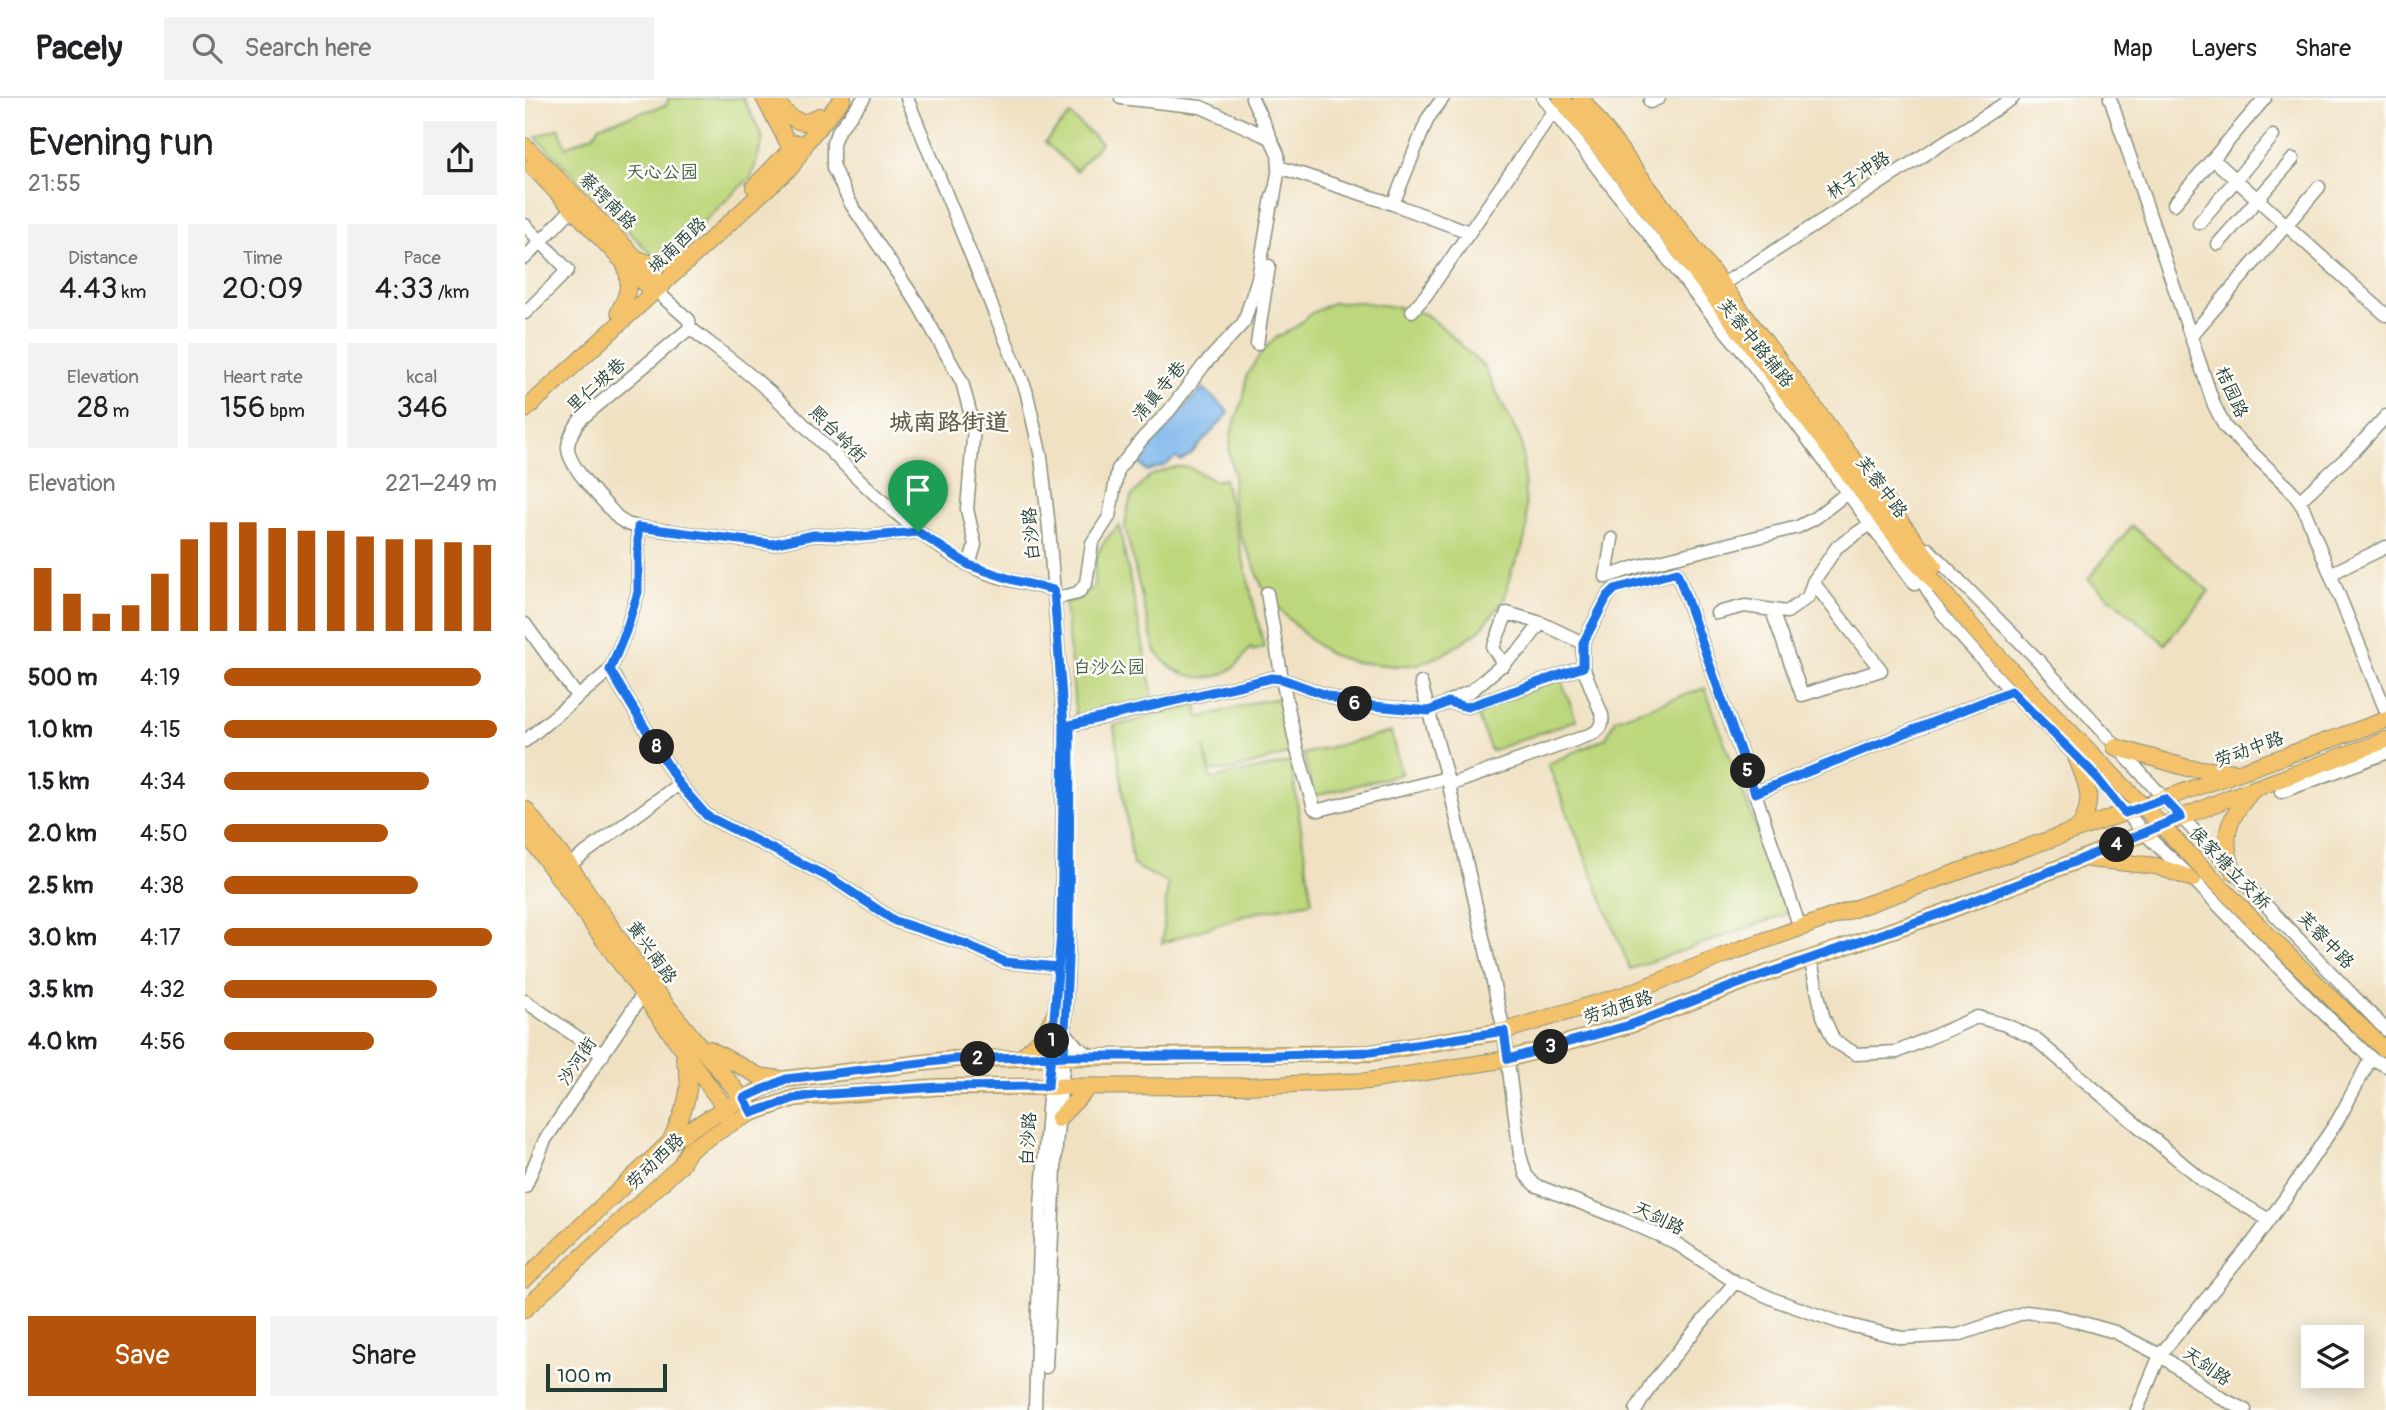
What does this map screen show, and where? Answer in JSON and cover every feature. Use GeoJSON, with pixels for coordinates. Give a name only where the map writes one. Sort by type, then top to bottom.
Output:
{"type":"FeatureCollection","features":[{"type":"Feature","properties":{"kind":"main road"},"geometry":{"type":"LineString","coordinates":[[764,98],[801,122],[821,118]]}},
{"type":"Feature","properties":{"kind":"main road","name":"城南西路"},"geometry":{"type":"LineString","coordinates":[[525,410],[797,154],[834,98]]}},
{"type":"Feature","properties":{"kind":"main road","name":"城南西路"},"geometry":{"type":"LineString","coordinates":[[821,118],[843,98]]}},
{"type":"Feature","properties":{"kind":"main road"},"geometry":{"type":"LineString","coordinates":[[777,108],[797,154],[855,98]]}},
{"type":"Feature","properties":{"kind":"main road","name":"芙蓉中路"},"geometry":{"type":"LineString","coordinates":[[1581,98],[1905,527]]}},
{"type":"Feature","properties":{"kind":"main road","name":"芙蓉中路"},"geometry":{"type":"LineString","coordinates":[[1557,104],[1653,216],[1902,545]]}},
{"type":"Feature","properties":{"kind":"main road"},"geometry":{"type":"LineString","coordinates":[[769,173],[776,152],[777,108]]}},
{"type":"Feature","properties":{"kind":"main road","name":"蔡锷南路"},"geometry":{"type":"LineString","coordinates":[[525,146],[655,286]]}},
{"type":"Feature","properties":{"kind":"main road","name":"城南西路"},"geometry":{"type":"LineString","coordinates":[[525,398],[619,311],[655,286],[681,256],[769,173],[797,154]]}},
{"type":"Feature","properties":{"kind":"main road","name":"蔡锷南路"},"geometry":{"type":"LineString","coordinates":[[525,159],[572,209],[630,260]]}},
{"type":"Feature","properties":{"kind":"main road"},"geometry":{"type":"LineString","coordinates":[[619,311],[628,290],[630,260],[663,264],[681,256]]}},
{"type":"Feature","properties":{"kind":"main road"},"geometry":{"type":"LineString","coordinates":[[1905,527],[1943,584]]}},
{"type":"Feature","properties":{"kind":"main road"},"geometry":{"type":"LineString","coordinates":[[1902,545],[1943,584]]}},
{"type":"Feature","properties":{"kind":"main road","name":"侯家塘立交桥"},"geometry":{"type":"LineString","coordinates":[[1943,584],[2305,962],[2381,1049]]}},
{"type":"Feature","properties":{"kind":"main road","name":"劳动中路"},"geometry":{"type":"LineString","coordinates":[[2125,813],[2386,720]]}},
{"type":"Feature","properties":{"kind":"main road"},"geometry":{"type":"LineString","coordinates":[[2144,833],[2386,740]]}},
{"type":"Feature","properties":{"kind":"main road"},"geometry":{"type":"LineString","coordinates":[[2115,747],[2188,768],[2243,773]]}},
{"type":"Feature","properties":{"kind":"main road"},"geometry":{"type":"LineString","coordinates":[[2076,757],[2087,784],[2089,811],[2079,829]]}},
{"type":"Feature","properties":{"kind":"main road"},"geometry":{"type":"LineString","coordinates":[[2233,871],[2226,842],[2229,823],[2253,789]]}},
{"type":"Feature","properties":{"kind":"main road","name":"黄兴南路"},"geometry":{"type":"LineString","coordinates":[[525,809],[569,865],[653,989],[684,1037],[732,1123]]}},
{"type":"Feature","properties":{"kind":"main road","name":"劳动西路"},"geometry":{"type":"LineString","coordinates":[[525,1279],[670,1142],[725,1108],[786,1079],[955,1059],[1371,1052],[1504,1031],[1626,994],[1800,928],[2125,813]]}},
{"type":"Feature","properties":{"kind":"main road","name":"黄兴南路"},"geometry":{"type":"LineString","coordinates":[[525,831],[643,994],[744,1098],[752,1113]]}},
{"type":"Feature","properties":{"kind":"main road","name":"劳动西路"},"geometry":{"type":"LineString","coordinates":[[525,1309],[680,1166],[689,1150],[752,1113],[795,1098],[939,1087],[1242,1086],[1367,1081],[1508,1059],[1630,1025],[1810,958],[1945,912],[2144,833]]}},
{"type":"Feature","properties":{"kind":"main road"},"geometry":{"type":"LineString","coordinates":[[2083,858],[2156,866],[2193,878]]}},
{"type":"Feature","properties":{"kind":"main road"},"geometry":{"type":"LineString","coordinates":[[1022,1057],[1043,1037],[1054,1015]]}},
{"type":"Feature","properties":{"kind":"main road"},"geometry":{"type":"LineString","coordinates":[[684,1037],[759,1076],[786,1079]]}},
{"type":"Feature","properties":{"kind":"main road"},"geometry":{"type":"LineString","coordinates":[[670,1142],[688,1098],[690,1073],[684,1037]]}},
{"type":"Feature","properties":{"kind":"main road"},"geometry":{"type":"LineString","coordinates":[[1052,1116],[1090,1086]]}},
{"type":"Feature","properties":{"kind":"street"},"geometry":{"type":"LineString","coordinates":[[864,98],[838,131],[833,143],[833,168],[851,204],[918,304],[962,382],[974,427],[967,509],[975,545],[969,565]]}},
{"type":"Feature","properties":{"kind":"street","name":"白沙路"},"geometry":{"type":"LineString","coordinates":[[907,98],[1026,390],[1041,457],[1058,594],[1070,725],[1069,935],[1065,1032],[1058,1057],[1052,1116],[1044,1410]]}},
{"type":"Feature","properties":{"kind":"street","name":"白沙路"},"geometry":{"type":"LineString","coordinates":[[916,98],[1033,388],[1048,458],[1057,528],[1064,726],[1058,967],[1054,1015],[1058,1057]]}},
{"type":"Feature","properties":{"kind":"street"},"geometry":{"type":"LineString","coordinates":[[1121,98],[1201,107],[1270,138]]}},
{"type":"Feature","properties":{"kind":"street"},"geometry":{"type":"LineString","coordinates":[[1252,98],[1277,155],[1279,167],[1272,197],[1274,228],[1258,344]]}},
{"type":"Feature","properties":{"kind":"street"},"geometry":{"type":"LineString","coordinates":[[1393,204],[1428,118],[1443,98]]}},
{"type":"Feature","properties":{"kind":"street","name":"芙蓉中路辅路"},"geometry":{"type":"LineString","coordinates":[[1543,98],[1557,104],[1699,299],[1748,358],[1922,594],[1941,611]]}},
{"type":"Feature","properties":{"kind":"street","name":"林子冲路"},"geometry":{"type":"LineString","coordinates":[[1723,284],[2013,98]]}},
{"type":"Feature","properties":{"kind":"street","name":"桔园路"},"geometry":{"type":"LineString","coordinates":[[2110,98],[2214,405],[2225,427],[2291,490],[2299,501],[2386,712]]}},
{"type":"Feature","properties":{"kind":"street"},"geometry":{"type":"LineString","coordinates":[[2174,204],[2265,98]]}},
{"type":"Feature","properties":{"kind":"street"},"geometry":{"type":"LineString","coordinates":[[1412,311],[1426,295],[1557,104]]}},
{"type":"Feature","properties":{"kind":"street"},"geometry":{"type":"LineString","coordinates":[[2199,223],[2273,136]]}},
{"type":"Feature","properties":{"kind":"street"},"geometry":{"type":"LineString","coordinates":[[2213,159],[2386,315]]}},
{"type":"Feature","properties":{"kind":"street"},"geometry":{"type":"LineString","coordinates":[[2218,244],[2293,159]]}},
{"type":"Feature","properties":{"kind":"street"},"geometry":{"type":"LineString","coordinates":[[1279,167],[1469,232]]}},
{"type":"Feature","properties":{"kind":"street"},"geometry":{"type":"LineString","coordinates":[[2191,336],[2319,187]]}},
{"type":"Feature","properties":{"kind":"street","name":"清真寺巷"},"geometry":{"type":"LineString","coordinates":[[1058,594],[1077,593],[1086,583],[1092,543],[1109,517],[1118,469],[1169,411],[1203,365],[1244,322],[1258,278],[1272,197]]}},
{"type":"Feature","properties":{"kind":"street"},"geometry":{"type":"LineString","coordinates":[[525,258],[572,209]]}},
{"type":"Feature","properties":{"kind":"street"},"geometry":{"type":"LineString","coordinates":[[525,225],[568,270],[525,313]]}},
{"type":"Feature","properties":{"kind":"street","name":"熙台岭街"},"geometry":{"type":"LineString","coordinates":[[655,286],[689,320],[690,328],[772,394],[854,475],[918,532],[969,565],[1058,594]]}},
{"type":"Feature","properties":{"kind":"street","name":"里仁坡巷"},"geometry":{"type":"LineString","coordinates":[[638,527],[619,519],[572,462],[568,448],[572,432],[580,420],[690,328]]}},
{"type":"Feature","properties":{"kind":"street"},"geometry":{"type":"LineString","coordinates":[[2299,501],[2355,450],[2386,416]]}},
{"type":"Feature","properties":{"kind":"street"},"geometry":{"type":"LineString","coordinates":[[1612,539],[1606,577],[1639,566],[1798,527],[1815,518],[1847,493]]}},
{"type":"Feature","properties":{"kind":"street"},"geometry":{"type":"LineString","coordinates":[[1717,613],[1745,606],[1787,612],[1808,597],[1813,582],[1836,547],[1870,524]]}},
{"type":"Feature","properties":{"kind":"street"},"geometry":{"type":"LineString","coordinates":[[525,741],[610,670],[638,592],[638,527],[772,544],[814,535],[861,537],[918,532]]}},
{"type":"Feature","properties":{"kind":"street","name":"芙蓉中路"},"geometry":{"type":"LineString","coordinates":[[1905,527],[2035,657],[2115,747],[2386,1030]]}},
{"type":"Feature","properties":{"kind":"street","name":"芙蓉中路"},"geometry":{"type":"LineString","coordinates":[[1902,545],[1941,611],[2011,691],[2091,771],[2144,833],[2193,878],[2314,1004],[2381,1049],[2386,1066]]}},
{"type":"Feature","properties":{"kind":"street"},"geometry":{"type":"LineString","coordinates":[[2330,574],[2386,547]]}},
{"type":"Feature","properties":{"kind":"street"},"geometry":{"type":"LineString","coordinates":[[1267,593],[1297,750],[1314,808],[1319,810],[1448,782],[1600,729],[1603,723],[1602,715],[1583,667],[1583,643],[1607,597],[1615,589],[1677,572],[1800,928]]}},
{"type":"Feature","properties":{"kind":"street"},"geometry":{"type":"LineString","coordinates":[[1772,611],[1802,695],[1881,670],[1813,582]]}},
{"type":"Feature","properties":{"kind":"street"},"geometry":{"type":"LineString","coordinates":[[1504,665],[1493,649],[1507,613],[1541,623],[1583,643]]}},
{"type":"Feature","properties":{"kind":"street"},"geometry":{"type":"LineString","coordinates":[[1070,725],[1272,678],[1282,679],[1351,704],[1429,711],[1471,691],[1521,649],[1541,623]]}},
{"type":"Feature","properties":{"kind":"street"},"geometry":{"type":"LineString","coordinates":[[525,624],[577,696]]}},
{"type":"Feature","properties":{"kind":"street"},"geometry":{"type":"LineString","coordinates":[[1448,702],[1467,707],[1583,667]]}},
{"type":"Feature","properties":{"kind":"street"},"geometry":{"type":"LineString","coordinates":[[610,670],[679,784],[707,816],[832,879],[895,921],[966,944],[1005,962],[1058,967]]}},
{"type":"Feature","properties":{"kind":"street","name":"天剑路"},"geometry":{"type":"LineString","coordinates":[[1421,683],[1448,782],[1504,1031],[1520,1155],[1526,1175],[1535,1185],[1674,1242],[1735,1282],[1778,1301],[1841,1323],[1902,1338],[1958,1335],[2026,1312],[2058,1316],[2115,1332],[2160,1355],[2221,1398],[2245,1410]]}},
{"type":"Feature","properties":{"kind":"street"},"geometry":{"type":"LineString","coordinates":[[1755,793],[2011,691]]}},
{"type":"Feature","properties":{"kind":"street"},"geometry":{"type":"LineString","coordinates":[[2281,792],[2386,753]]}},
{"type":"Feature","properties":{"kind":"street"},"geometry":{"type":"LineString","coordinates":[[569,865],[679,784]]}},
{"type":"Feature","properties":{"kind":"street"},"geometry":{"type":"LineString","coordinates":[[1810,958],[1823,1016],[1834,1041],[1856,1054],[1896,1052],[1977,1017],[2006,1025],[2034,1038],[2202,1180],[2269,1220]]}},
{"type":"Feature","properties":{"kind":"street","name":"沙河街"},"geometry":{"type":"LineString","coordinates":[[525,1187],[545,1140],[643,994]]}},
{"type":"Feature","properties":{"kind":"street"},"geometry":{"type":"LineString","coordinates":[[525,1001],[603,1055]]}},
{"type":"Feature","properties":{"kind":"street"},"geometry":{"type":"LineString","coordinates":[[1065,1032],[1077,1047],[1092,1056]]}},
{"type":"Feature","properties":{"kind":"street"},"geometry":{"type":"LineString","coordinates":[[2137,1410],[2160,1355],[2269,1220],[2338,1120],[2381,1049]]}},
{"type":"Feature","properties":{"kind":"street"},"geometry":{"type":"LineString","coordinates":[[1017,1086],[1036,1095],[1052,1116]]}},
{"type":"Feature","properties":{"kind":"street","name":"白沙路"},"geometry":{"type":"LineString","coordinates":[[1035,1410],[1041,1206],[1052,1116]]}},
{"type":"Feature","properties":{"kind":"street"},"geometry":{"type":"LineString","coordinates":[[1636,1410],[1652,1383],[1735,1282]]}},
{"type":"Feature","properties":{"kind":"green space","name":"天心公园"},"geometry":{"type":"Polygon","coordinates":[[[668,98],[743,98],[763,138],[752,176],[673,250],[661,256],[653,256],[536,137],[559,128],[566,147],[595,134],[600,125],[667,105],[668,98]]]}},
{"type":"Feature","properties":{"kind":"green space"},"geometry":{"type":"Polygon","coordinates":[[[1070,115],[1101,143],[1076,171],[1045,142],[1070,115]]]}},
{"type":"Feature","properties":{"kind":"green space"},"geometry":{"type":"Polygon","coordinates":[[[1360,302],[1425,314],[1442,327],[1484,367],[1522,443],[1527,528],[1504,600],[1479,631],[1442,655],[1418,664],[1396,666],[1353,662],[1330,654],[1309,639],[1277,607],[1262,586],[1241,538],[1232,499],[1234,474],[1229,452],[1232,430],[1244,397],[1247,375],[1263,350],[1310,314],[1332,303],[1360,302]]]}},
{"type":"Feature","properties":{"kind":"green space"},"geometry":{"type":"Polygon","coordinates":[[[1175,467],[1188,467],[1215,481],[1224,479],[1264,647],[1253,651],[1251,647],[1234,667],[1217,676],[1196,677],[1176,670],[1167,664],[1154,647],[1125,527],[1131,497],[1149,476],[1175,467]]]}},
{"type":"Feature","properties":{"kind":"green space","name":"白沙公园"},"geometry":{"type":"Polygon","coordinates":[[[1119,525],[1154,700],[1076,719],[1065,603],[1079,598],[1094,586],[1098,552],[1119,525]]]}},
{"type":"Feature","properties":{"kind":"green space"},"geometry":{"type":"Polygon","coordinates":[[[2132,526],[2209,591],[2165,644],[2088,579],[2132,526]]]}},
{"type":"Feature","properties":{"kind":"green space"},"geometry":{"type":"Polygon","coordinates":[[[1561,679],[1576,720],[1491,751],[1476,711],[1561,679]]]}},
{"type":"Feature","properties":{"kind":"green space"},"geometry":{"type":"Polygon","coordinates":[[[1705,688],[1787,914],[1630,969],[1548,764],[1606,738],[1615,719],[1705,688]]]}},
{"type":"Feature","properties":{"kind":"green space"},"geometry":{"type":"Polygon","coordinates":[[[1281,698],[1294,752],[1234,770],[1211,771],[1204,747],[1211,779],[1291,762],[1312,902],[1253,913],[1162,943],[1168,883],[1133,865],[1114,726],[1196,706],[1199,718],[1255,702],[1281,698]]]}},
{"type":"Feature","properties":{"kind":"green space"},"geometry":{"type":"Polygon","coordinates":[[[1391,732],[1401,774],[1314,796],[1303,754],[1391,732]]]}},
{"type":"Feature","properties":{"kind":"water"},"geometry":{"type":"Polygon","coordinates":[[[1203,388],[1228,414],[1191,454],[1181,461],[1176,457],[1166,465],[1147,471],[1136,459],[1203,388]]]}},
{"type":"Feature","properties":{"kind":"district","name":"城南路街道"},"geometry":{"type":"Point","coordinates":[949,422]}},
{"type":"Feature","properties":{"kind":"route"},"geometry":{"type":"LineString","coordinates":[[918,532],[861,537],[814,535],[772,544],[734,537],[638,527],[638,592],[610,670],[679,784],[707,816],[832,879],[895,921],[966,944],[1005,962],[1058,967],[1051,1057],[1064,1056],[1069,935],[1070,725],[1272,678],[1282,679],[1351,704],[1429,711],[1448,702],[1467,707],[1583,667],[1583,643],[1607,597],[1615,589],[1677,572],[1755,793],[2011,691],[2091,771],[2125,813],[2164,799],[2181,817],[1945,912],[1751,979],[1630,1025],[1508,1059],[1504,1031],[1371,1052],[1246,1056],[1064,1056],[1051,1057],[955,1059],[786,1079],[744,1098],[752,1113],[795,1098],[815,1095],[939,1087],[1048,1086],[1051,1057],[1061,933],[1064,726],[1054,590],[969,565],[918,532]]}}]}
